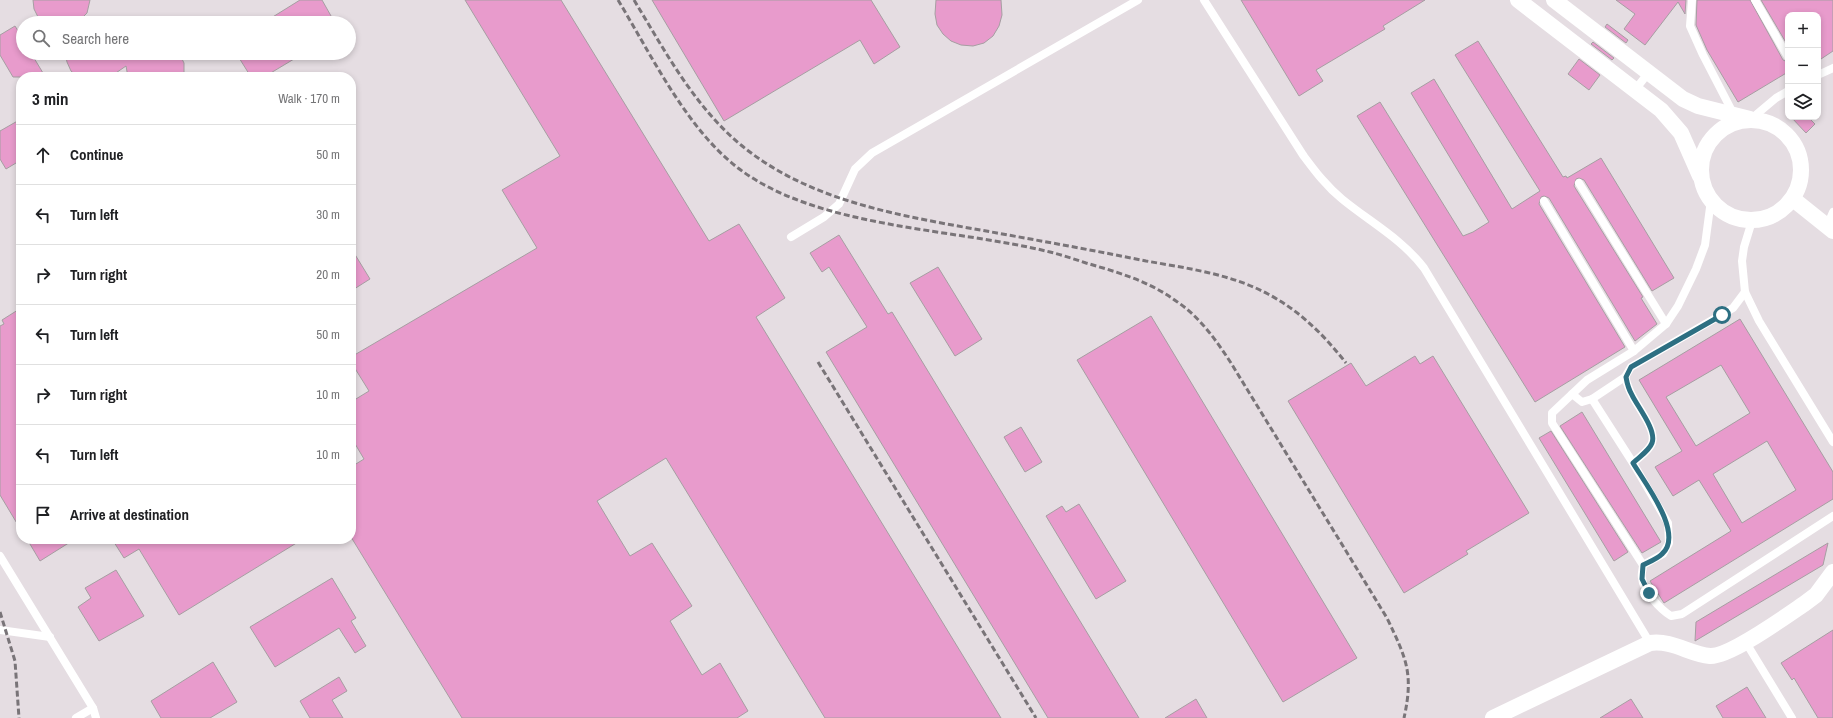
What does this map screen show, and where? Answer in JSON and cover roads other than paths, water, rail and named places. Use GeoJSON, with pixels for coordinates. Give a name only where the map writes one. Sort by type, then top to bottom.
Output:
{"type":"FeatureCollection","features":[{"type":"Feature","properties":{"kind":"street"},"geometry":{"type":"LineString","coordinates":[[1518,0],[1661,110],[1681,133],[1703,185],[1711,200],[1722,211],[1736,218],[1752,221],[1768,218],[1782,210],[1793,199],[1800,185],[1802,169],[1799,154],[1792,140],[1780,128],[1766,122],[1733,113],[1698,106],[1683,99],[1554,0]]}},
{"type":"Feature","properties":{"kind":"street"},"geometry":{"type":"LineString","coordinates":[[1703,185],[1701,170],[1703,154],[1710,140],[1721,129],[1735,122],[1751,119]]}},
{"type":"Feature","properties":{"kind":"street"},"geometry":{"type":"LineString","coordinates":[[1793,199],[1831,223]]}},
{"type":"Feature","properties":{"kind":"street"},"geometry":{"type":"LineString","coordinates":[[1494,718],[1650,643],[1670,643],[1712,656],[1729,652],[1816,595],[1833,572]]}},
{"type":"Feature","properties":{"kind":"lane"},"geometry":{"type":"LineString","coordinates":[[791,237],[824,217],[839,204],[855,169],[872,153],[1138,0]]}},
{"type":"Feature","properties":{"kind":"lane"},"geometry":{"type":"LineString","coordinates":[[1204,0],[1303,155],[1320,179],[1342,198],[1400,242],[1413,254],[1424,268],[1650,643]]}},
{"type":"Feature","properties":{"kind":"lane"},"geometry":{"type":"LineString","coordinates":[[1692,0],[1690,26],[1733,113]]}},
{"type":"Feature","properties":{"kind":"lane"},"geometry":{"type":"LineString","coordinates":[[1755,0],[1785,53]]}},
{"type":"Feature","properties":{"kind":"lane"},"geometry":{"type":"LineString","coordinates":[[1821,74],[1833,68]]}},
{"type":"Feature","properties":{"kind":"lane"},"geometry":{"type":"LineString","coordinates":[[1635,90],[1649,72]]}},
{"type":"Feature","properties":{"kind":"lane"},"geometry":{"type":"LineString","coordinates":[[1751,119],[1776,98],[1785,93]]}},
{"type":"Feature","properties":{"kind":"lane"},"geometry":{"type":"LineString","coordinates":[[1580,183],[1666,324]]}},
{"type":"Feature","properties":{"kind":"lane"},"geometry":{"type":"LineString","coordinates":[[1711,200],[1705,245],[1696,269],[1678,306],[1666,324],[1634,351],[1587,380],[1552,413],[1552,423],[1643,565],[1642,579],[1649,593],[1661,610],[1671,616],[1682,614],[1833,516]]}},
{"type":"Feature","properties":{"kind":"lane"},"geometry":{"type":"LineString","coordinates":[[1544,201],[1634,351]]}},
{"type":"Feature","properties":{"kind":"lane"},"geometry":{"type":"LineString","coordinates":[[1752,221],[1744,247],[1742,261],[1745,292],[1759,321],[1833,442]]}},
{"type":"Feature","properties":{"kind":"lane"},"geometry":{"type":"LineString","coordinates":[[1572,394],[1582,402],[1592,399],[1626,377],[1631,367],[1733,308],[1745,292]]}},
{"type":"Feature","properties":{"kind":"lane"},"geometry":{"type":"LineString","coordinates":[[1626,377],[1631,394],[1640,407],[1654,436],[1649,448],[1633,463]]}},
{"type":"Feature","properties":{"kind":"lane"},"geometry":{"type":"LineString","coordinates":[[1592,399],[1633,463],[1668,523],[1669,543],[1663,554],[1643,565]]}},
{"type":"Feature","properties":{"kind":"lane"},"geometry":{"type":"LineString","coordinates":[[0,556],[93,708],[96,718]]}},
{"type":"Feature","properties":{"kind":"lane"},"geometry":{"type":"LineString","coordinates":[[0,630],[50,637]]}},
{"type":"Feature","properties":{"kind":"lane"},"geometry":{"type":"LineString","coordinates":[[1745,642],[1792,718]]}},
{"type":"Feature","properties":{"kind":"lane"},"geometry":{"type":"LineString","coordinates":[[76,718],[93,708]]}},
{"type":"Feature","properties":{"kind":"railway"},"geometry":{"type":"LineString","coordinates":[[618,0],[671,90],[702,133],[719,152],[738,168],[770,188],[807,203],[847,215],[888,224],[1012,244],[1064,256],[1121,274],[1155,288],[1184,307],[1200,321],[1231,363],[1387,618],[1403,655],[1408,677],[1407,702],[1404,718]]}},
{"type":"Feature","properties":{"kind":"railway"},"geometry":{"type":"LineString","coordinates":[[634,0],[682,77],[724,130],[741,145],[769,165],[799,181],[830,195],[896,214],[1192,269],[1239,281],[1268,294],[1291,308],[1311,324],[1346,363]]}},
{"type":"Feature","properties":{"kind":"railway"},"geometry":{"type":"LineString","coordinates":[[818,362],[1036,718]]}},
{"type":"Feature","properties":{"kind":"railway"},"geometry":{"type":"LineString","coordinates":[[0,612],[15,661],[19,718]]}}]}
